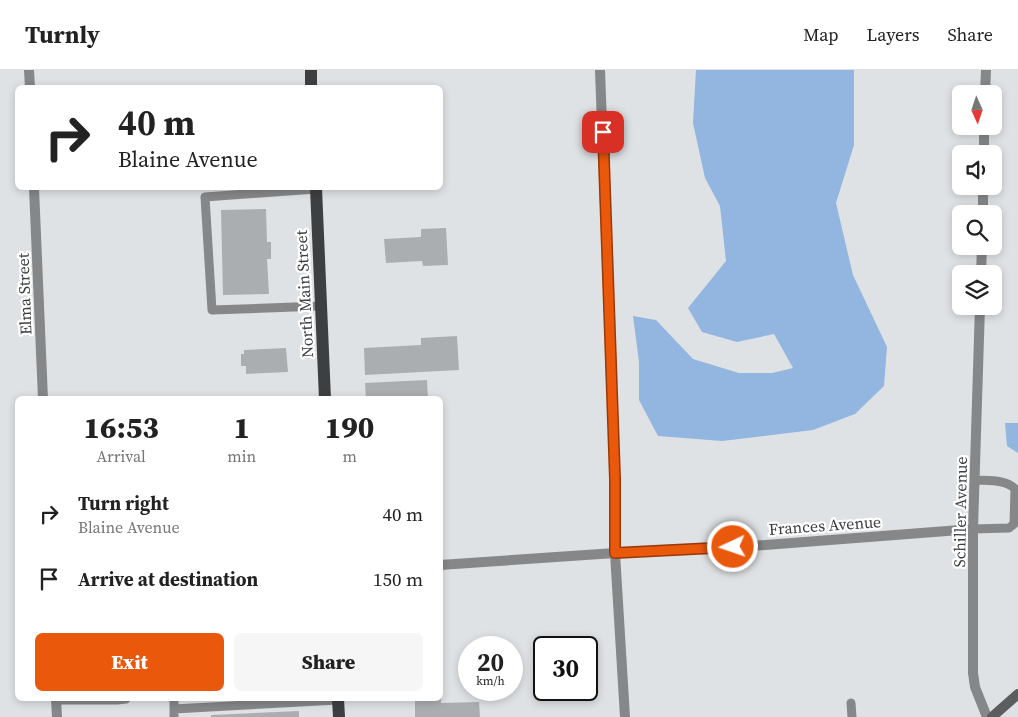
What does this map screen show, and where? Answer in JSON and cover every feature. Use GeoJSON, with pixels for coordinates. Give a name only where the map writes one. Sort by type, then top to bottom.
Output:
{"type":"FeatureCollection","features":[{"type":"Feature","properties":{"kind":"main road"},"geometry":{"type":"LineString","coordinates":[[311,70],[311,85]]}},
{"type":"Feature","properties":{"kind":"main road","name":"North Main Street"},"geometry":{"type":"LineString","coordinates":[[316,190],[325,396]]}},
{"type":"Feature","properties":{"kind":"main road"},"geometry":{"type":"LineString","coordinates":[[338,701],[339,717]]}},
{"type":"Feature","properties":{"kind":"street"},"geometry":{"type":"LineString","coordinates":[[29,70],[30,85]]}},
{"type":"Feature","properties":{"kind":"street"},"geometry":{"type":"LineString","coordinates":[[600,70],[615,479],[615,553],[625,717]]}},
{"type":"Feature","properties":{"kind":"street"},"geometry":{"type":"LineString","coordinates":[[985,85],[986,70]]}},
{"type":"Feature","properties":{"kind":"street","name":"Elma Street"},"geometry":{"type":"LineString","coordinates":[[34,190],[44,396]]}},
{"type":"Feature","properties":{"kind":"street","name":"Schiller Avenue"},"geometry":{"type":"LineString","coordinates":[[980,315],[974,529],[973,673],[975,687],[987,717]]}},
{"type":"Feature","properties":{"kind":"street","name":"Frances Avenue"},"geometry":{"type":"LineString","coordinates":[[443,565],[752,546],[974,529]]}},
{"type":"Feature","properties":{"kind":"street"},"geometry":{"type":"LineString","coordinates":[[992,717],[1018,694]]}},
{"type":"Feature","properties":{"kind":"street"},"geometry":{"type":"LineString","coordinates":[[56,701],[57,717]]}},
{"type":"Feature","properties":{"kind":"lane"},"geometry":{"type":"LineString","coordinates":[[288,190],[205,196],[212,310],[321,306]]}},
{"type":"Feature","properties":{"kind":"lane"},"geometry":{"type":"LineString","coordinates":[[974,529],[1009,528],[1014,524],[1015,489],[1012,486],[994,481],[976,480]]}},
{"type":"Feature","properties":{"kind":"lane"},"geometry":{"type":"LineString","coordinates":[[174,713],[315,701]]}},
{"type":"Feature","properties":{"kind":"lane"},"geometry":{"type":"LineString","coordinates":[[851,703],[852,717]]}},
{"type":"Feature","properties":{"kind":"shaded area"},"geometry":{"type":"Polygon","coordinates":[[[696,70],[854,70],[854,145],[836,203],[853,275],[887,347],[884,386],[855,414],[813,430],[722,441],[658,436],[639,400],[639,362],[633,316],[656,320],[693,359],[739,373],[772,373],[793,368],[774,334],[737,342],[702,332],[688,308],[726,261],[720,206],[705,178],[693,123],[696,70]]]}},
{"type":"Feature","properties":{"kind":"shaded area"},"geometry":{"type":"Polygon","coordinates":[[[1005,423],[1018,423],[1018,453],[1007,446],[1005,423]]]}},
{"type":"Feature","properties":{"kind":"building"},"geometry":{"type":"Polygon","coordinates":[[[266,209],[267,242],[271,242],[271,259],[267,259],[269,294],[223,295],[221,210],[266,209]]]}},
{"type":"Feature","properties":{"kind":"building"},"geometry":{"type":"Polygon","coordinates":[[[446,228],[448,265],[423,266],[422,261],[386,263],[384,239],[421,237],[421,229],[446,228]]]}},
{"type":"Feature","properties":{"kind":"building"},"geometry":{"type":"Polygon","coordinates":[[[457,336],[459,370],[365,375],[364,348],[421,345],[421,338],[457,336]]]}},
{"type":"Feature","properties":{"kind":"building"},"geometry":{"type":"Polygon","coordinates":[[[286,348],[288,372],[246,374],[246,366],[241,366],[241,354],[244,354],[244,350],[286,348]]]}},
{"type":"Feature","properties":{"kind":"building"},"geometry":{"type":"Polygon","coordinates":[[[427,380],[428,396],[366,396],[365,383],[427,380]]]}},
{"type":"Feature","properties":{"kind":"building"},"geometry":{"type":"Polygon","coordinates":[[[415,701],[441,701],[441,703],[479,702],[480,717],[415,717],[415,701]]]}},
{"type":"Feature","properties":{"kind":"building"},"geometry":{"type":"Polygon","coordinates":[[[299,711],[299,717],[211,717],[211,715],[299,711]]]}},
{"type":"Feature","properties":{"kind":"route"},"geometry":{"type":"LineString","coordinates":[[603,132],[615,479],[615,553],[733,547]]}}]}
